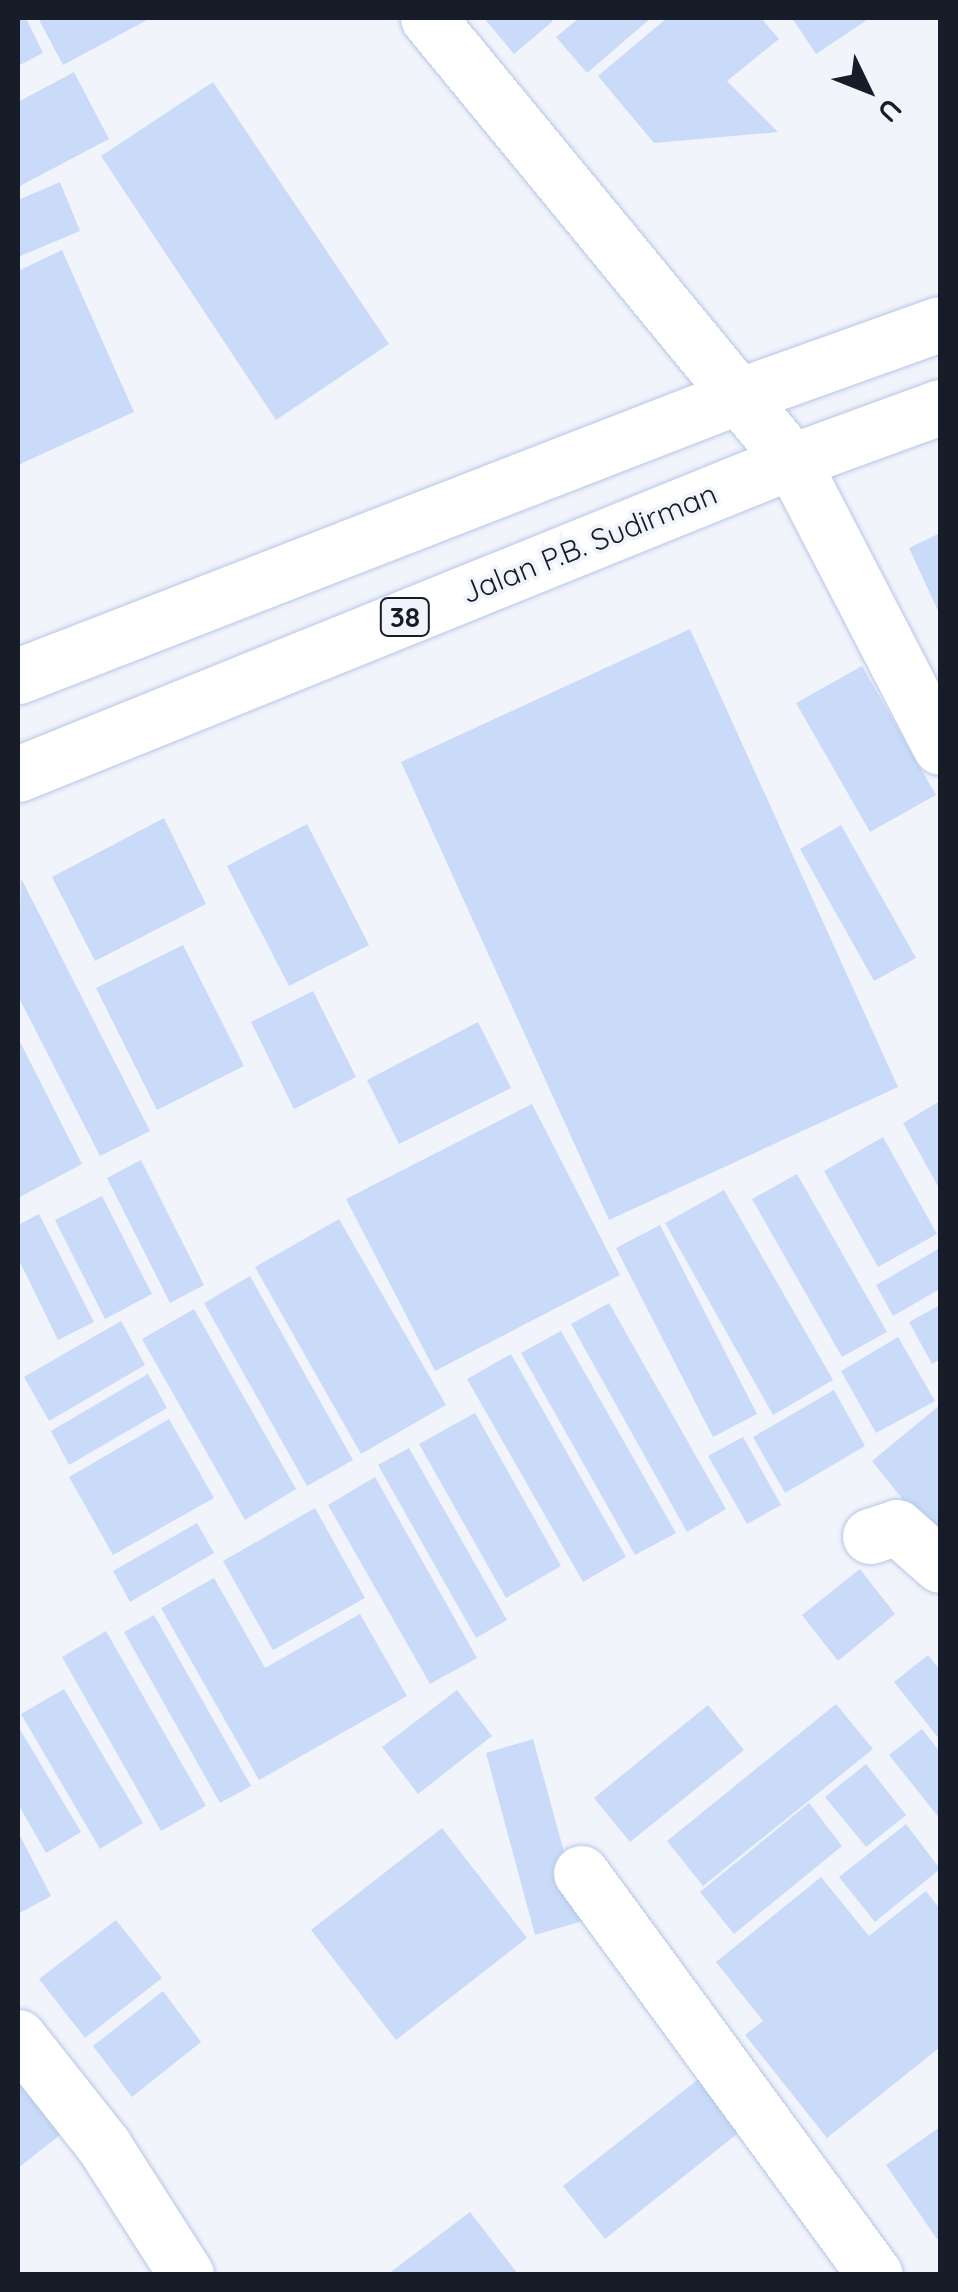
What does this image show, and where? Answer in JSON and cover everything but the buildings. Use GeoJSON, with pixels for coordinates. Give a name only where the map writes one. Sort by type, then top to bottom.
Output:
{"type":"FeatureCollection","features":[{"type":"Feature","properties":{"kind":"main road"},"geometry":{"type":"LineString","coordinates":[[428,18],[744,394],[792,461],[940,747]]}},
{"type":"Feature","properties":{"kind":"main road"},"geometry":{"type":"LineString","coordinates":[[18,676],[744,394],[940,324]]}},
{"type":"Feature","properties":{"kind":"main road","name":"Jalan P.B. Sudirman"},"geometry":{"type":"LineString","coordinates":[[18,774],[792,461],[940,407]]}},
{"type":"Feature","properties":{"kind":"main road"},"geometry":{"type":"LineString","coordinates":[[870,1536],[897,1527],[940,1565]]}},
{"type":"Feature","properties":{"kind":"main road"},"geometry":{"type":"LineString","coordinates":[[581,1873],[874,2274]]}},
{"type":"Feature","properties":{"kind":"main road"},"geometry":{"type":"LineString","coordinates":[[18,2037],[186,2274]]}}]}
